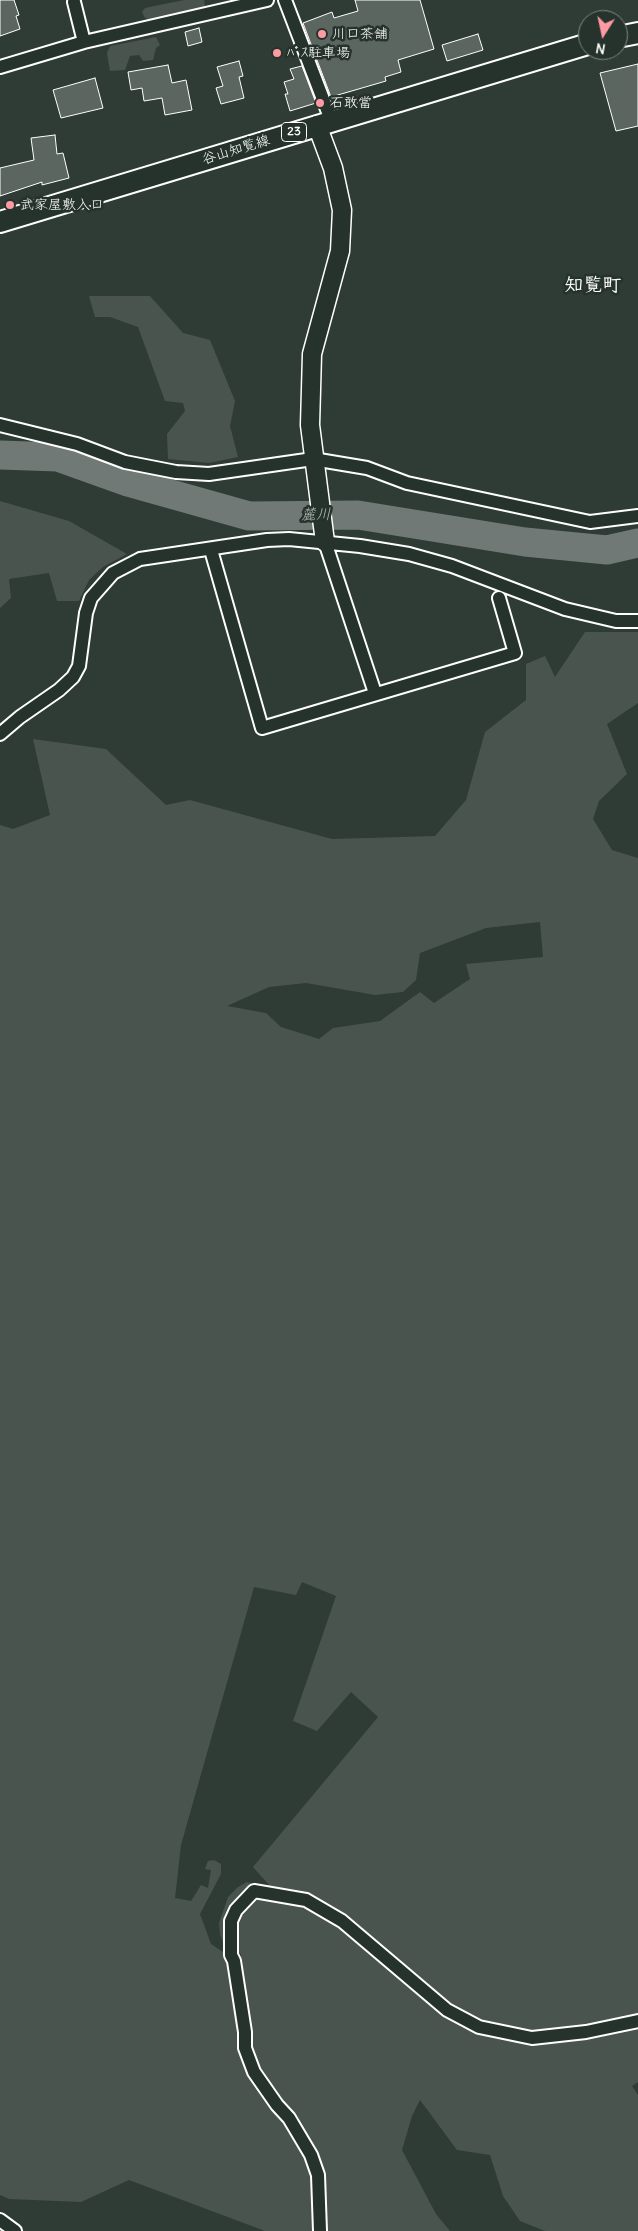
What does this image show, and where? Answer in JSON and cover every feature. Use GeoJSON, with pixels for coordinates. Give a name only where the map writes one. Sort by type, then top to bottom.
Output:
{"type":"FeatureCollection","features":[{"type":"Feature","properties":{"kind":"main road","name":"谷山知覧線"},"geometry":{"type":"LineString","coordinates":[[0,222],[578,47]]}},
{"type":"Feature","properties":{"kind":"street"},"geometry":{"type":"LineString","coordinates":[[0,67],[84,42],[268,0]]}},
{"type":"Feature","properties":{"kind":"street"},"geometry":{"type":"LineString","coordinates":[[285,0],[324,123],[342,210],[340,251],[312,354],[310,424],[317,491],[325,537],[375,693]]}},
{"type":"Feature","properties":{"kind":"street"},"geometry":{"type":"LineString","coordinates":[[74,2],[84,42]]}},
{"type":"Feature","properties":{"kind":"street"},"geometry":{"type":"LineString","coordinates":[[0,425],[77,444],[125,462],[176,472],[210,474],[313,458],[367,468],[407,483],[590,522],[638,516]]}},
{"type":"Feature","properties":{"kind":"street"},"geometry":{"type":"LineString","coordinates":[[0,734],[20,717],[59,690],[73,677],[79,666],[86,613],[91,598],[112,573],[140,559],[211,550],[267,540],[325,537],[409,554],[452,566],[566,609],[616,621],[638,621]]}},
{"type":"Feature","properties":{"kind":"street"},"geometry":{"type":"LineString","coordinates":[[211,550],[262,728],[515,653],[499,598]]}},
{"type":"Feature","properties":{"kind":"street"},"geometry":{"type":"LineString","coordinates":[[320,2231],[318,2175],[312,2155],[289,2118],[277,2105],[254,2072],[246,2048],[234,1961],[231,1955],[231,1921],[236,1910],[254,1892],[306,1900],[342,1921],[447,2010],[479,2027],[532,2038],[586,2032],[638,2021]]}},
{"type":"Feature","properties":{"kind":"street"},"geometry":{"type":"LineString","coordinates":[[0,2220],[15,2231]]}},
{"type":"Feature","properties":{"kind":"shaded area"},"geometry":{"type":"Polygon","coordinates":[[[184,0],[204,0],[205,6],[202,9],[149,19],[145,18],[142,12],[145,8],[184,0]]]}},
{"type":"Feature","properties":{"kind":"shaded area"},"geometry":{"type":"Polygon","coordinates":[[[156,37],[160,45],[156,48],[153,60],[143,61],[139,55],[130,56],[125,70],[110,71],[107,53],[110,46],[156,37]]]}},
{"type":"Feature","properties":{"kind":"shaded area"},"geometry":{"type":"Polygon","coordinates":[[[89,296],[150,296],[183,333],[210,340],[235,401],[230,426],[238,457],[209,463],[168,459],[167,434],[185,411],[183,403],[165,401],[138,327],[110,317],[95,317],[89,296]]]}},
{"type":"Feature","properties":{"kind":"shaded area"},"geometry":{"type":"Polygon","coordinates":[[[0,501],[69,521],[127,554],[103,567],[89,580],[79,601],[57,601],[49,573],[9,579],[11,598],[0,608],[0,501]]]}},
{"type":"Feature","properties":{"kind":"shaded area"},"geometry":{"type":"Polygon","coordinates":[[[585,632],[638,632],[638,703],[607,724],[627,774],[599,801],[593,819],[612,850],[638,858],[638,2082],[632,2086],[638,2095],[638,2231],[545,2231],[520,2221],[503,2196],[490,2155],[457,2150],[420,2100],[412,2116],[402,2150],[436,2214],[450,2231],[265,2231],[129,2180],[81,2202],[9,2199],[0,2195],[0,825],[13,829],[50,815],[33,739],[106,749],[166,805],[190,800],[332,839],[435,836],[466,800],[485,732],[526,700],[526,664],[545,656],[555,677],[585,632]],[[540,922],[486,928],[420,953],[416,980],[403,992],[375,995],[306,983],[269,987],[227,1006],[266,1013],[281,1027],[319,1039],[333,1028],[380,1021],[420,992],[434,1003],[470,979],[466,964],[543,957],[540,922]],[[302,1582],[296,1595],[254,1587],[181,1845],[175,1898],[191,1901],[201,1885],[208,1888],[211,1870],[205,1869],[208,1861],[214,1860],[221,1864],[221,1874],[200,1914],[211,1944],[241,1964],[241,1954],[223,1943],[220,1934],[219,1923],[228,1897],[238,1887],[247,1882],[261,1886],[276,1902],[286,1904],[253,1867],[378,1717],[351,1692],[317,1731],[293,1721],[336,1596],[302,1582]]]}},
{"type":"Feature","properties":{"kind":"building"},"geometry":{"type":"Polygon","coordinates":[[[0,0],[14,0],[19,15],[16,16],[20,29],[0,36],[0,0]]]}},
{"type":"Feature","properties":{"kind":"building"},"geometry":{"type":"Polygon","coordinates":[[[355,0],[420,0],[434,49],[398,60],[401,72],[385,77],[386,81],[331,97],[303,23],[332,12],[334,18],[358,11],[355,0]]]}},
{"type":"Feature","properties":{"kind":"building"},"geometry":{"type":"Polygon","coordinates":[[[199,28],[202,42],[188,46],[185,32],[199,28]]]}},
{"type":"Feature","properties":{"kind":"building"},"geometry":{"type":"Polygon","coordinates":[[[478,34],[483,50],[447,61],[442,45],[478,34]]]}},
{"type":"Feature","properties":{"kind":"building"},"geometry":{"type":"Polygon","coordinates":[[[239,61],[243,76],[239,77],[244,98],[221,104],[216,88],[223,86],[217,67],[239,61]]]}},
{"type":"Feature","properties":{"kind":"building"},"geometry":{"type":"Polygon","coordinates":[[[638,64],[638,126],[616,131],[600,73],[638,64]]]}},
{"type":"Feature","properties":{"kind":"building"},"geometry":{"type":"Polygon","coordinates":[[[168,65],[172,83],[186,80],[192,110],[165,115],[162,98],[144,101],[142,88],[131,90],[128,72],[168,65]]]}},
{"type":"Feature","properties":{"kind":"building"},"geometry":{"type":"Polygon","coordinates":[[[302,66],[316,103],[290,111],[284,82],[294,79],[290,69],[302,66]]]}},
{"type":"Feature","properties":{"kind":"building"},"geometry":{"type":"Polygon","coordinates":[[[95,78],[103,108],[61,118],[53,90],[95,78]]]}},
{"type":"Feature","properties":{"kind":"building"},"geometry":{"type":"Polygon","coordinates":[[[55,135],[57,154],[63,153],[69,178],[42,185],[42,182],[0,196],[0,168],[34,160],[31,138],[55,135]]]}},
{"type":"Feature","properties":{"kind":"waterway","name":"麓川"},"geometry":{"type":"LineString","coordinates":[[0,455],[58,457],[128,482],[249,516],[358,515],[525,542],[607,550],[638,543]]}},
{"type":"Feature","properties":{"kind":"place","name":"川口茶舗"},"geometry":{"type":"Point","coordinates":[322,34]}},
{"type":"Feature","properties":{"kind":"place","name":"ﾊﾞｽ駐車場"},"geometry":{"type":"Point","coordinates":[277,53]}},
{"type":"Feature","properties":{"kind":"place","name":"石敢當"},"geometry":{"type":"Point","coordinates":[320,103]}},
{"type":"Feature","properties":{"kind":"place","name":"武家屋敷入口"},"geometry":{"type":"Point","coordinates":[10,205]}},
{"type":"Feature","properties":{"kind":"district","name":"知覧町"},"geometry":{"type":"Point","coordinates":[593,286]}}]}
